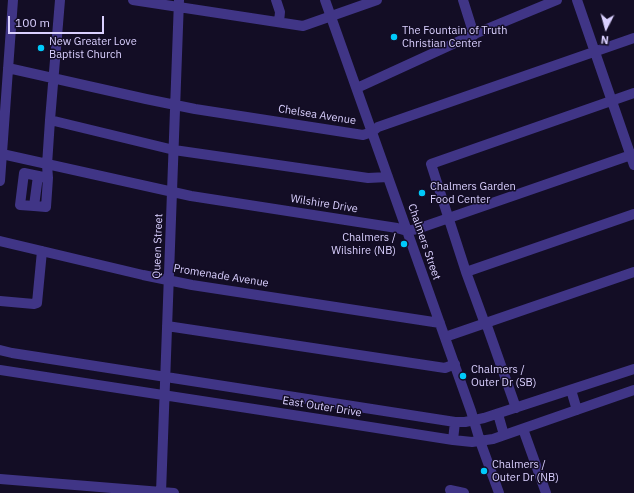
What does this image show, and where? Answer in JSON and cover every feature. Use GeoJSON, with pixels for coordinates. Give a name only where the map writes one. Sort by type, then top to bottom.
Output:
{"type":"FeatureCollection","features":[{"type":"Feature","properties":{"kind":"street"},"geometry":{"type":"LineString","coordinates":[[0,181],[13,0]]}},
{"type":"Feature","properties":{"kind":"street"},"geometry":{"type":"LineString","coordinates":[[43,177],[24,173],[20,205],[46,208],[43,177],[47,164],[60,0]]}},
{"type":"Feature","properties":{"kind":"street"},"geometry":{"type":"LineString","coordinates":[[133,0],[179,3],[303,26],[377,0]]}},
{"type":"Feature","properties":{"kind":"street"},"geometry":{"type":"LineString","coordinates":[[276,0],[280,12],[279,22]]}},
{"type":"Feature","properties":{"kind":"street","name":"Chalmers Street"},"geometry":{"type":"LineString","coordinates":[[325,0],[455,364],[499,493]]}},
{"type":"Feature","properties":{"kind":"street"},"geometry":{"type":"LineString","coordinates":[[463,0],[474,35]]}},
{"type":"Feature","properties":{"kind":"street"},"geometry":{"type":"LineString","coordinates":[[356,88],[474,35],[557,0]]}},
{"type":"Feature","properties":{"kind":"street"},"geometry":{"type":"LineString","coordinates":[[577,0],[632,154],[634,165]]}},
{"type":"Feature","properties":{"kind":"street","name":"Queen Street"},"geometry":{"type":"LineString","coordinates":[[161,492],[179,3]]}},
{"type":"Feature","properties":{"kind":"street","name":"Chelsea Avenue"},"geometry":{"type":"LineString","coordinates":[[8,68],[175,105],[363,134],[372,132],[378,127],[634,38]]}},
{"type":"Feature","properties":{"kind":"street"},"geometry":{"type":"LineString","coordinates":[[516,408],[466,272],[431,164],[634,93]]}},
{"type":"Feature","properties":{"kind":"street"},"geometry":{"type":"LineString","coordinates":[[50,120],[174,150],[368,178],[388,177]]}},
{"type":"Feature","properties":{"kind":"street","name":"Wilshire Drive"},"geometry":{"type":"LineString","coordinates":[[2,154],[206,199],[397,228],[407,231],[417,229],[632,154]]}},
{"type":"Feature","properties":{"kind":"street"},"geometry":{"type":"LineString","coordinates":[[466,272],[634,214]]}},
{"type":"Feature","properties":{"kind":"street","name":"Promenade Avenue"},"geometry":{"type":"LineString","coordinates":[[0,241],[143,275],[200,286],[440,323]]}},
{"type":"Feature","properties":{"kind":"street"},"geometry":{"type":"LineString","coordinates":[[0,301],[37,303],[42,251]]}},
{"type":"Feature","properties":{"kind":"street"},"geometry":{"type":"LineString","coordinates":[[445,337],[634,272]]}},
{"type":"Feature","properties":{"kind":"street"},"geometry":{"type":"LineString","coordinates":[[167,326],[445,368],[455,364]]}},
{"type":"Feature","properties":{"kind":"street","name":"East Outer Drive"},"geometry":{"type":"LineString","coordinates":[[0,350],[455,422],[474,420],[498,414],[634,369]]}},
{"type":"Feature","properties":{"kind":"street"},"geometry":{"type":"LineString","coordinates":[[5,371],[12,353]]}},
{"type":"Feature","properties":{"kind":"street"},"geometry":{"type":"LineString","coordinates":[[88,383],[92,374],[92,369],[89,365]]}},
{"type":"Feature","properties":{"kind":"street","name":"East Outer Drive"},"geometry":{"type":"LineString","coordinates":[[5,371],[472,442],[493,439],[634,390]]}},
{"type":"Feature","properties":{"kind":"street"},"geometry":{"type":"LineString","coordinates":[[571,390],[577,410]]}},
{"type":"Feature","properties":{"kind":"street"},"geometry":{"type":"LineString","coordinates":[[381,428],[384,410]]}},
{"type":"Feature","properties":{"kind":"street"},"geometry":{"type":"LineString","coordinates":[[498,414],[504,435]]}},
{"type":"Feature","properties":{"kind":"street"},"geometry":{"type":"LineString","coordinates":[[453,440],[455,422]]}},
{"type":"Feature","properties":{"kind":"street"},"geometry":{"type":"LineString","coordinates":[[523,429],[546,493]]}},
{"type":"Feature","properties":{"kind":"street"},"geometry":{"type":"LineString","coordinates":[[0,479],[174,493]]}},
{"type":"Feature","properties":{"kind":"street"},"geometry":{"type":"LineString","coordinates":[[450,490],[464,493]]}},
{"type":"Feature","properties":{"kind":"place","name":"The Fountain of Truth Christian Center"},"geometry":{"type":"Point","coordinates":[394,37]}},
{"type":"Feature","properties":{"kind":"place","name":"New Greater Love Baptist Church"},"geometry":{"type":"Point","coordinates":[41,48]}},
{"type":"Feature","properties":{"kind":"place","name":"Chalmers Garden Food Center"},"geometry":{"type":"Point","coordinates":[422,193]}},
{"type":"Feature","properties":{"kind":"place","name":"Chalmers / Wilshire (NB)"},"geometry":{"type":"Point","coordinates":[404,244]}},
{"type":"Feature","properties":{"kind":"place","name":"Chalmers / Outer Dr (SB)"},"geometry":{"type":"Point","coordinates":[463,376]}},
{"type":"Feature","properties":{"kind":"place","name":"Chalmers / Outer Dr (NB)"},"geometry":{"type":"Point","coordinates":[484,471]}}]}
